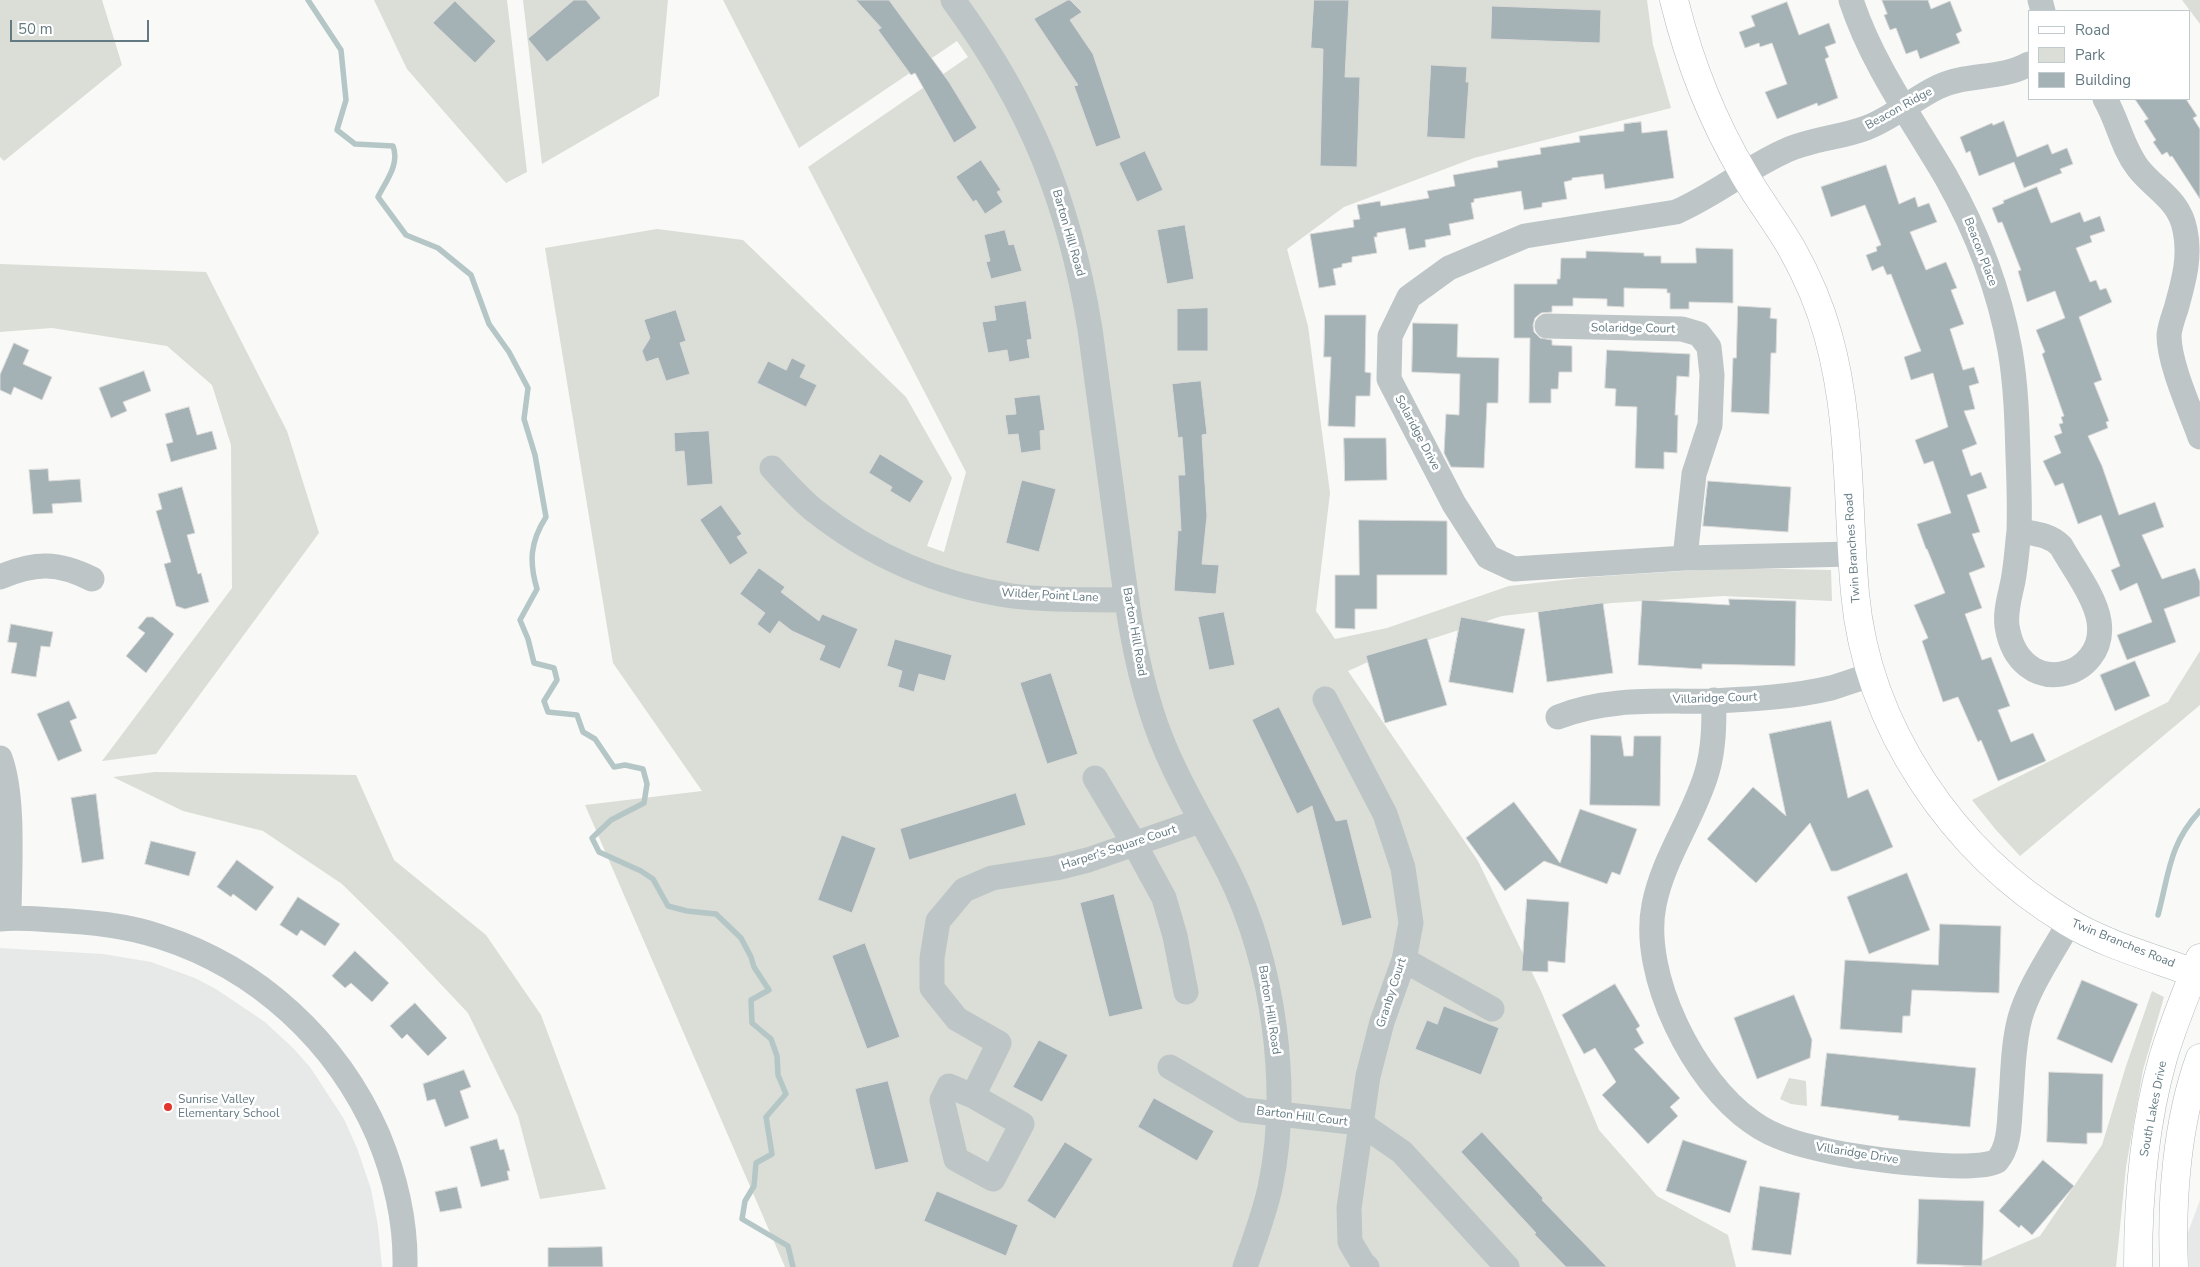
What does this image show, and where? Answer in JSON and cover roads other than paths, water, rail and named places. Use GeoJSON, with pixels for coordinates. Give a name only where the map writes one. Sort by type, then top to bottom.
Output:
{"type":"FeatureCollection","features":[{"type":"Feature","properties":{"kind":"main road","name":"Twin Branches Road"},"geometry":{"type":"LineString","coordinates":[[1674,0],[1698,79],[1719,128],[1744,174],[1792,249],[1812,290],[1828,334],[1840,384],[1846,424],[1852,554],[1860,630],[1871,675],[1905,752],[1928,790],[1954,823],[2012,881],[2069,923],[2115,943],[2198,971]]}},
{"type":"Feature","properties":{"kind":"main road","name":"South Lakes Drive"},"geometry":{"type":"LineString","coordinates":[[2138,1267],[2140,1191],[2153,1104],[2163,1060],[2178,1012],[2198,971]]}},
{"type":"Feature","properties":{"kind":"main road"},"geometry":{"type":"LineString","coordinates":[[2174,1267],[2174,1217],[2182,1137],[2200,1058]]}},
{"type":"Feature","properties":{"kind":"street","name":"Barton Hill Road"},"geometry":{"type":"LineString","coordinates":[[953,0],[989,51],[1026,117],[1048,168],[1068,226],[1082,279],[1090,329],[1136,656],[1151,712],[1172,766],[1200,822],[1229,873],[1247,914],[1259,952],[1270,998],[1276,1053],[1276,1150],[1270,1188],[1245,1267]]}},
{"type":"Feature","properties":{"kind":"street","name":"Beacon Place"},"geometry":{"type":"LineString","coordinates":[[1851,0],[1875,58],[1967,216],[1986,261],[2000,308],[2010,350],[2016,404],[2019,531],[2007,608],[2007,626],[2013,646],[2022,660],[2034,670],[2047,675],[2060,675],[2074,671],[2084,663],[2098,639],[2099,623],[2095,607],[2061,546],[2053,538],[2019,531]]}},
{"type":"Feature","properties":{"kind":"street","name":"Beacon Ridge"},"geometry":{"type":"LineString","coordinates":[[1744,174],[1786,150],[1867,128],[1938,87],[1959,79],[2001,75],[2028,64]]}},
{"type":"Feature","properties":{"kind":"street"},"geometry":{"type":"LineString","coordinates":[[2106,100],[2112,109],[2127,153],[2139,169],[2168,196],[2178,212],[2185,229],[2188,250],[2186,273],[2170,328],[2170,352],[2200,437]]}},
{"type":"Feature","properties":{"kind":"street","name":"Solaridge Drive"},"geometry":{"type":"LineString","coordinates":[[1744,174],[1696,203],[1676,212],[1525,236],[1449,268],[1409,297],[1390,336],[1388,379],[1454,504],[1488,557],[1514,569],[1685,558],[1852,554]]}},
{"type":"Feature","properties":{"kind":"street","name":"Solaridge Court"},"geometry":{"type":"LineString","coordinates":[[1547,326],[1682,329],[1699,334],[1709,347],[1712,375],[1710,425],[1694,474],[1685,558]]}},
{"type":"Feature","properties":{"kind":"street","name":"Wilder Point Lane"},"geometry":{"type":"LineString","coordinates":[[772,468],[815,511],[859,542],[893,561],[936,577],[979,590],[1014,596],[1127,600]]}},
{"type":"Feature","properties":{"kind":"street"},"geometry":{"type":"LineString","coordinates":[[0,577],[22,567],[57,566],[76,570],[92,579]]}},
{"type":"Feature","properties":{"kind":"street","name":"Villaridge Court"},"geometry":{"type":"LineString","coordinates":[[1558,717],[1596,704],[1714,700],[1800,694],[1831,688],[1871,675]]}},
{"type":"Feature","properties":{"kind":"street","name":"Granby Court"},"geometry":{"type":"LineString","coordinates":[[1325,699],[1385,814],[1403,868],[1411,923],[1404,960],[1380,1031],[1368,1076],[1349,1208],[1350,1242],[1367,1267]]}},
{"type":"Feature","properties":{"kind":"street","name":"Villaridge Drive"},"geometry":{"type":"LineString","coordinates":[[1714,700],[1712,750],[1707,772],[1661,882],[1651,924],[1651,943],[1655,967],[1664,994],[1687,1044],[1704,1073],[1728,1101],[1752,1122],[1782,1138],[1813,1148],[1848,1155],[1937,1164],[1985,1165],[1997,1161],[2006,1146],[2014,1055],[2020,1017],[2026,1002],[2069,923]]}},
{"type":"Feature","properties":{"kind":"street"},"geometry":{"type":"LineString","coordinates":[[0,758],[7,788],[9,814],[5,919],[78,921],[122,927],[161,936],[192,948],[233,969],[270,994],[300,1019],[324,1046],[347,1077],[368,1113],[385,1151],[397,1195],[403,1228],[405,1267]]}},
{"type":"Feature","properties":{"kind":"street"},"geometry":{"type":"LineString","coordinates":[[1095,778],[1164,898],[1175,936],[1186,992]]}},
{"type":"Feature","properties":{"kind":"street","name":"Harper's Square Court"},"geometry":{"type":"LineString","coordinates":[[973,1096],[999,1043],[957,1019],[932,988],[932,958],[938,921],[964,890],[992,878],[1056,868],[1135,845],[1200,822]]}},
{"type":"Feature","properties":{"kind":"street"},"geometry":{"type":"LineString","coordinates":[[1404,960],[1492,1009]]}},
{"type":"Feature","properties":{"kind":"street","name":"Barton Hill Court"},"geometry":{"type":"LineString","coordinates":[[1170,1067],[1243,1110],[1360,1124],[1402,1152],[1507,1267]]}},
{"type":"Feature","properties":{"kind":"waterway"},"geometry":{"type":"LineString","coordinates":[[308,0],[341,50],[346,100],[337,130],[355,144],[393,146],[395,153],[393,166],[378,197],[406,235],[438,248],[471,275],[489,324],[509,352],[528,388],[524,419],[535,455],[546,517],[537,535],[532,552],[534,579],[537,589],[520,620],[528,639],[534,663],[554,668],[557,680],[544,701],[548,712],[577,715],[583,732],[595,739],[614,767],[625,765],[643,769],[647,784],[644,803],[611,820],[592,838],[599,852],[641,871],[653,879],[668,906],[687,911],[716,914],[741,938],[754,967],[769,990],[751,1000],[752,1023],[771,1039],[777,1056],[778,1075],[786,1094],[766,1117],[772,1154],[756,1163],[754,1186],[745,1201],[742,1219],[788,1246],[793,1267]]}},
{"type":"Feature","properties":{"kind":"waterway"},"geometry":{"type":"LineString","coordinates":[[2158,915],[2176,848],[2182,835],[2200,811]]}},
{"type":"Feature","properties":{"kind":"place","name":"Sunrise Valley Elementary School"},"geometry":{"type":"Point","coordinates":[168,1107]}}]}
